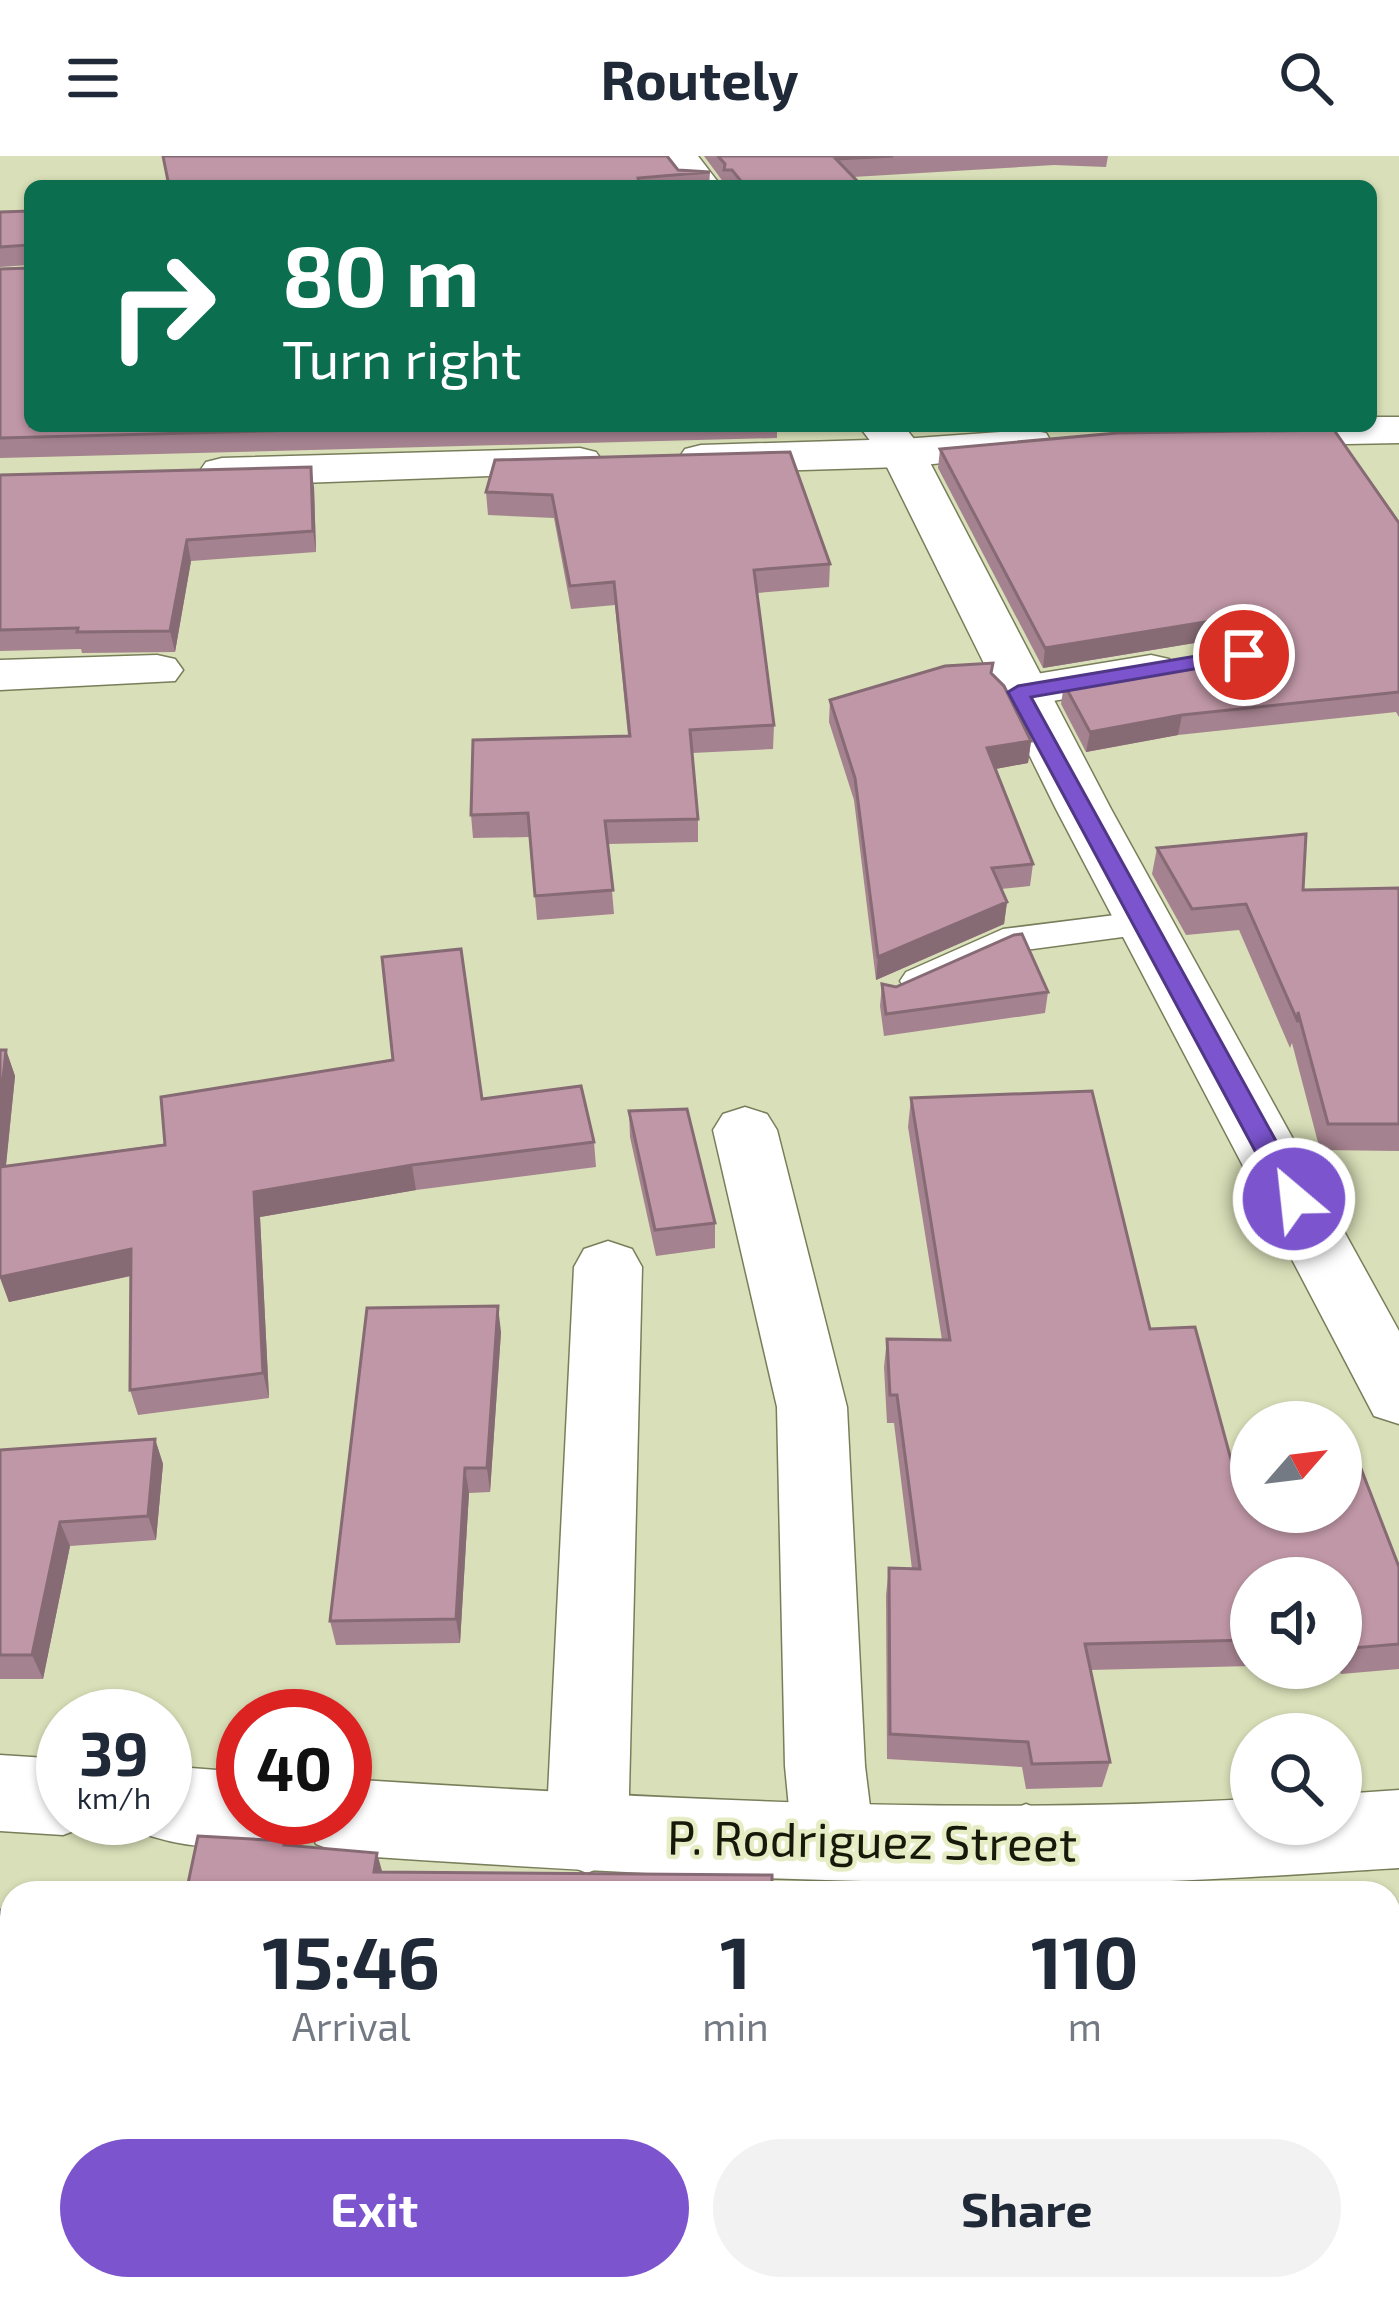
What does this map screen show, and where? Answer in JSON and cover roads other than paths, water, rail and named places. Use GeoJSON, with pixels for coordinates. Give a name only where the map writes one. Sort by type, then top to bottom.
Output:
{"type":"FeatureCollection","features":[{"type":"Feature","properties":{"kind":"street"},"geometry":{"type":"LineString","coordinates":[[678,156],[697,180]]}},
{"type":"Feature","properties":{"kind":"street"},"geometry":{"type":"LineString","coordinates":[[1200,434],[1300,432]]}},
{"type":"Feature","properties":{"kind":"street"},"geometry":{"type":"LineString","coordinates":[[664,460],[892,440],[1067,440]]}},
{"type":"Feature","properties":{"kind":"street"},"geometry":{"type":"LineString","coordinates":[[892,440],[1018,692],[1148,923],[1399,1396]]}},
{"type":"Feature","properties":{"kind":"street"},"geometry":{"type":"LineString","coordinates":[[190,472],[617,461]]}},
{"type":"Feature","properties":{"kind":"street"},"geometry":{"type":"LineString","coordinates":[[1018,692],[1199,662]]}},
{"type":"Feature","properties":{"kind":"street"},"geometry":{"type":"LineString","coordinates":[[0,675],[158,670]]}},
{"type":"Feature","properties":{"kind":"street"},"geometry":{"type":"LineString","coordinates":[[746,1130],[812,1408],[825,1766],[833,1839]]}},
{"type":"Feature","properties":{"kind":"street"},"geometry":{"type":"LineString","coordinates":[[587,1834],[608,1268]]}},
{"type":"Feature","properties":{"kind":"street"},"geometry":{"type":"LineString","coordinates":[[0,1792],[36,1795]]}},
{"type":"Feature","properties":{"kind":"street","name":"P. Rodriguez Street"},"geometry":{"type":"LineString","coordinates":[[372,1819],[587,1834],[833,1839],[1029,1868],[1141,1868],[1399,1829]]}},
{"type":"Feature","properties":{"kind":"lane"},"geometry":{"type":"LineString","coordinates":[[892,992],[1003,941],[1148,923]]}}]}
